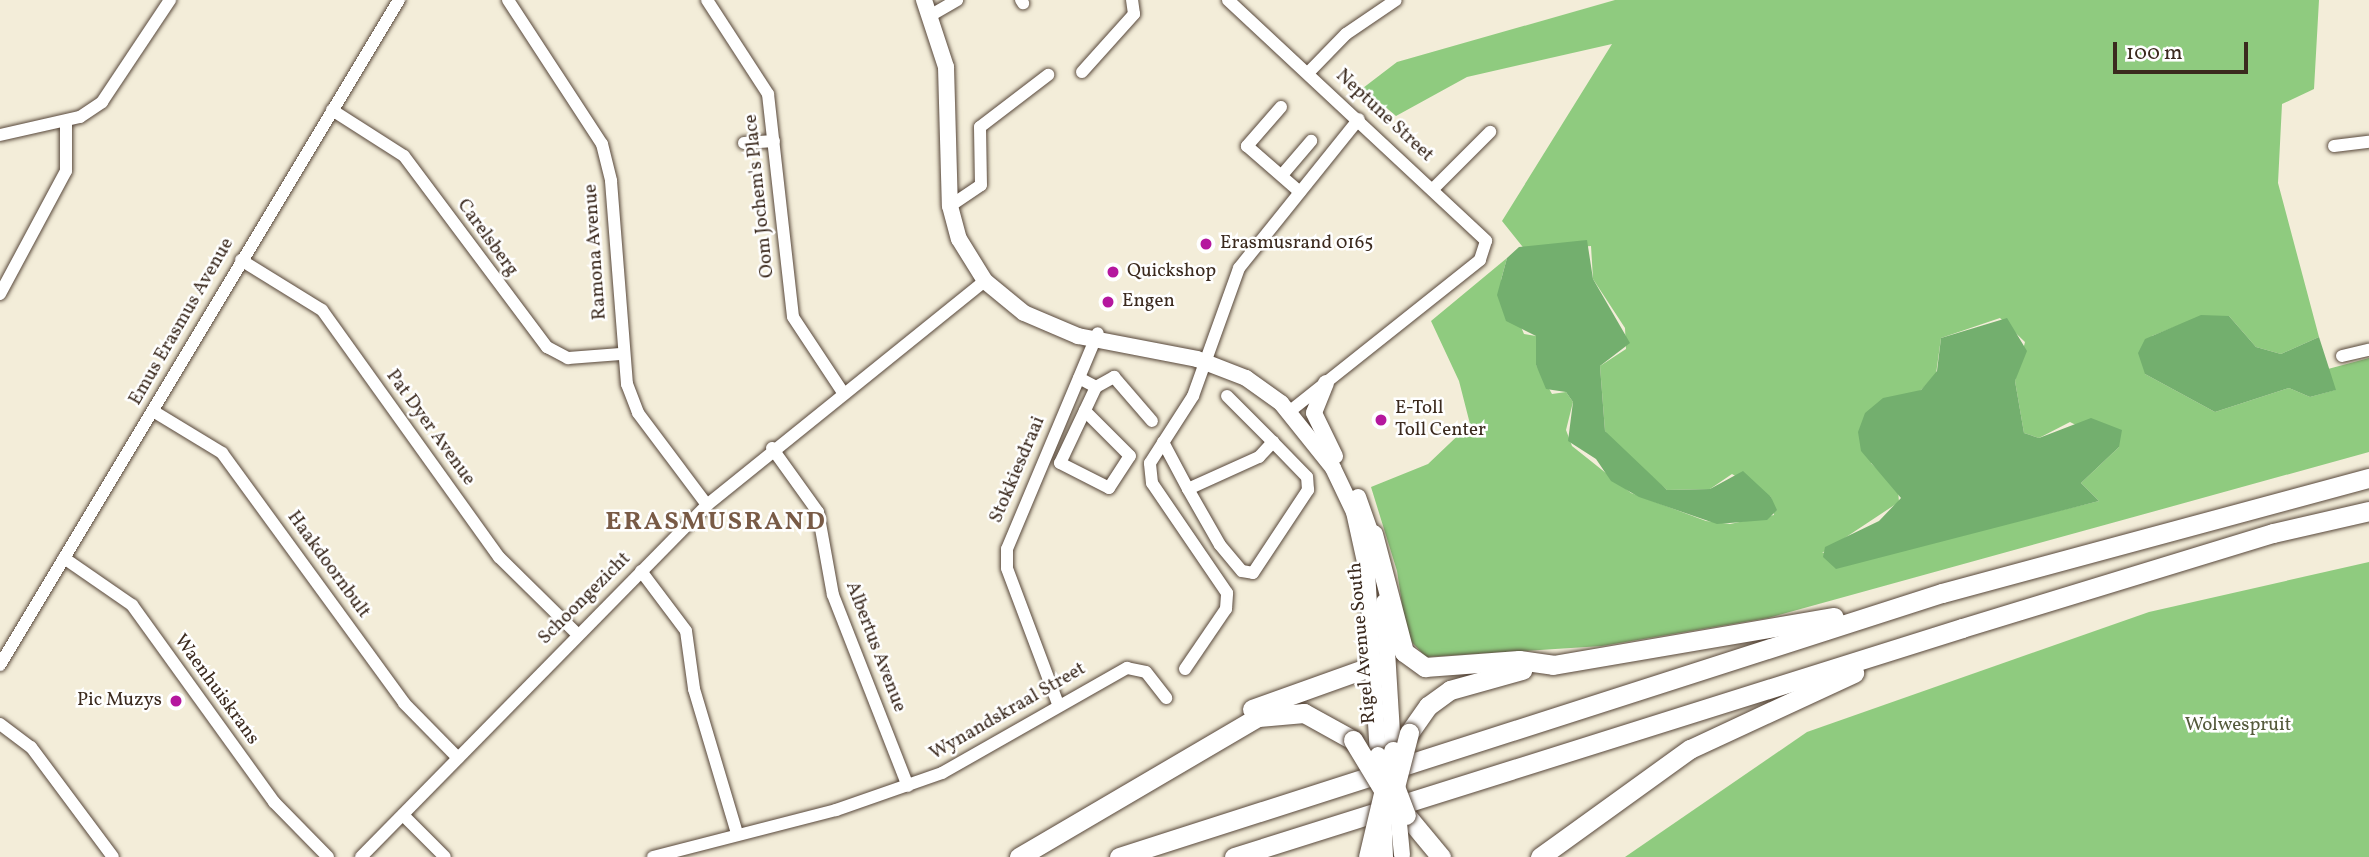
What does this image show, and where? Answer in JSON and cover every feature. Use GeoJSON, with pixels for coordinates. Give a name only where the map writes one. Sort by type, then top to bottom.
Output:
{"type":"FeatureCollection","features":[{"type":"Feature","properties":{"kind":"highway"},"geometry":{"type":"LineString","coordinates":[[1119,857],[1942,593],[2369,478]]}},
{"type":"Feature","properties":{"kind":"highway"},"geometry":{"type":"LineString","coordinates":[[1234,857],[2273,533],[2369,511]]}},
{"type":"Feature","properties":{"kind":"highway"},"geometry":{"type":"LineString","coordinates":[[1373,534],[1400,641],[1414,663],[1434,667],[1538,659],[1553,665]]}},
{"type":"Feature","properties":{"kind":"highway"},"geometry":{"type":"LineString","coordinates":[[1368,857],[1391,791],[1401,728],[1462,683],[1553,665],[1763,632],[1942,593]]}},
{"type":"Feature","properties":{"kind":"highway"},"geometry":{"type":"LineString","coordinates":[[1540,857],[1647,776],[1726,730],[1962,628]]}},
{"type":"Feature","properties":{"kind":"highway"},"geometry":{"type":"LineString","coordinates":[[1145,784],[1257,705],[1381,667]]}},
{"type":"Feature","properties":{"kind":"highway"},"geometry":{"type":"LineString","coordinates":[[1019,857],[1274,713],[1322,718],[1353,740],[1441,857]]}},
{"type":"Feature","properties":{"kind":"highway"},"geometry":{"type":"LineString","coordinates":[[1529,857],[1579,829]]}},
{"type":"Feature","properties":{"kind":"main road","name":"Rigel Avenue South"},"geometry":{"type":"LineString","coordinates":[[924,0],[933,14],[946,67],[950,206],[959,239],[985,281],[1024,313],[1062,328],[1209,359],[1266,378],[1342,468],[1373,534],[1381,667],[1376,718],[1391,791],[1396,856]]}},
{"type":"Feature","properties":{"kind":"main road"},"geometry":{"type":"LineString","coordinates":[[1326,383],[1314,413],[1342,468]]}},
{"type":"Feature","properties":{"kind":"main road","name":"Rigel Avenue South"},"geometry":{"type":"LineString","coordinates":[[1293,409],[1333,468],[1354,512],[1367,571],[1381,667],[1401,728],[1391,791]]}},
{"type":"Feature","properties":{"kind":"street"},"geometry":{"type":"LineString","coordinates":[[0,135],[66,121],[102,102],[170,0]]}},
{"type":"Feature","properties":{"kind":"street","name":"Emus Erasmus Avenue"},"geometry":{"type":"LineString","coordinates":[[0,665],[399,0]]}},
{"type":"Feature","properties":{"kind":"street","name":"Ramona Avenue"},"geometry":{"type":"LineString","coordinates":[[508,0],[608,161],[621,354],[638,413],[707,505]]}},
{"type":"Feature","properties":{"kind":"street","name":"Oom Jochem's Place"},"geometry":{"type":"LineString","coordinates":[[707,0],[764,86],[774,141],[793,317],[842,391]]}},
{"type":"Feature","properties":{"kind":"street"},"geometry":{"type":"LineString","coordinates":[[933,14],[957,0]]}},
{"type":"Feature","properties":{"kind":"street"},"geometry":{"type":"LineString","coordinates":[[1082,72],[1134,14],[1132,0]]}},
{"type":"Feature","properties":{"kind":"street","name":"Neptune Street"},"geometry":{"type":"LineString","coordinates":[[1228,0],[1241,4],[1253,21],[1486,242],[1480,260],[1326,383]]}},
{"type":"Feature","properties":{"kind":"street"},"geometry":{"type":"LineString","coordinates":[[1309,72],[1346,34],[1396,0]]}},
{"type":"Feature","properties":{"kind":"street"},"geometry":{"type":"LineString","coordinates":[[950,206],[981,185],[980,127],[1048,75]]}},
{"type":"Feature","properties":{"kind":"street"},"geometry":{"type":"LineString","coordinates":[[1281,107],[1247,146],[1300,191]]}},
{"type":"Feature","properties":{"kind":"street","name":"Carelsberg"},"geometry":{"type":"LineString","coordinates":[[332,110],[404,156],[547,347],[568,358],[621,354]]}},
{"type":"Feature","properties":{"kind":"street"},"geometry":{"type":"LineString","coordinates":[[1185,669],[1226,609],[1227,593],[1150,478],[1150,464],[1209,359],[1239,268],[1359,119]]}},
{"type":"Feature","properties":{"kind":"street"},"geometry":{"type":"LineString","coordinates":[[0,294],[66,171],[66,121]]}},
{"type":"Feature","properties":{"kind":"street"},"geometry":{"type":"LineString","coordinates":[[1433,189],[1490,132]]}},
{"type":"Feature","properties":{"kind":"street"},"geometry":{"type":"LineString","coordinates":[[744,143],[774,141]]}},
{"type":"Feature","properties":{"kind":"street"},"geometry":{"type":"LineString","coordinates":[[1282,176],[1311,141]]}},
{"type":"Feature","properties":{"kind":"street"},"geometry":{"type":"LineString","coordinates":[[2334,146],[2369,142]]}},
{"type":"Feature","properties":{"kind":"street","name":"Pat Dyer Avenue"},"geometry":{"type":"LineString","coordinates":[[241,260],[322,310],[499,557],[576,634]]}},
{"type":"Feature","properties":{"kind":"street","name":"Schoongezicht"},"geometry":{"type":"LineString","coordinates":[[361,857],[576,634],[707,505],[842,391],[985,281]]}},
{"type":"Feature","properties":{"kind":"street","name":"Stokkiesdraai"},"geometry":{"type":"LineString","coordinates":[[1058,704],[1006,557],[1097,337]]}},
{"type":"Feature","properties":{"kind":"street"},"geometry":{"type":"LineString","coordinates":[[2342,356],[2369,350]]}},
{"type":"Feature","properties":{"kind":"street"},"geometry":{"type":"LineString","coordinates":[[1085,411],[1130,456],[1109,488],[1060,463],[1096,387],[1114,377],[1152,421]]}},
{"type":"Feature","properties":{"kind":"street"},"geometry":{"type":"LineString","coordinates":[[1079,378],[1096,387]]}},
{"type":"Feature","properties":{"kind":"street"},"geometry":{"type":"LineString","coordinates":[[1293,409],[1326,383]]}},
{"type":"Feature","properties":{"kind":"street"},"geometry":{"type":"LineString","coordinates":[[1163,442],[1220,545],[1242,571],[1253,573],[1308,490],[1307,477],[1227,396]]}},
{"type":"Feature","properties":{"kind":"street","name":"Haakdoornbult"},"geometry":{"type":"LineString","coordinates":[[153,411],[222,453],[404,703],[458,758]]}},
{"type":"Feature","properties":{"kind":"street"},"geometry":{"type":"LineString","coordinates":[[1188,489],[1259,457],[1273,442]]}},
{"type":"Feature","properties":{"kind":"street","name":"Albertus Avenue"},"geometry":{"type":"LineString","coordinates":[[772,448],[818,512],[833,595],[908,786]]}},
{"type":"Feature","properties":{"kind":"street","name":"Waenhuiskrans"},"geometry":{"type":"LineString","coordinates":[[64,558],[132,605],[274,802],[328,857]]}},
{"type":"Feature","properties":{"kind":"street"},"geometry":{"type":"LineString","coordinates":[[641,571],[686,631],[694,689],[737,833]]}},
{"type":"Feature","properties":{"kind":"street","name":"Wynandskraal Street"},"geometry":{"type":"LineString","coordinates":[[653,857],[908,786],[1058,704],[1134,668],[1146,672],[1166,698]]}},
{"type":"Feature","properties":{"kind":"street"},"geometry":{"type":"LineString","coordinates":[[0,724],[31,747],[113,857]]}},
{"type":"Feature","properties":{"kind":"street"},"geometry":{"type":"LineString","coordinates":[[403,815],[444,857]]}},
{"type":"Feature","properties":{"kind":"green space"},"geometry":{"type":"Polygon","coordinates":[[[1615,0],[2319,0],[2314,89],[2282,104],[2278,183],[2319,337],[2281,354],[2256,347],[2229,316],[2182,324],[2152,336],[2145,374],[2215,412],[2289,388],[2310,397],[2335,390],[2328,369],[2369,358],[2369,452],[1768,618],[1602,646],[1426,657],[1407,637],[1397,571],[1371,487],[1428,464],[1470,424],[1459,381],[1431,321],[1507,258],[1501,280],[1524,334],[1536,336],[1536,365],[1552,394],[1566,392],[1573,402],[1566,430],[1572,446],[1631,493],[1706,521],[1730,524],[1774,515],[1771,497],[1732,474],[1710,489],[1667,490],[1614,444],[1605,431],[1600,366],[1626,349],[1625,328],[1593,279],[1591,246],[1526,251],[1502,221],[1612,44],[1467,77],[1396,116],[1363,88],[1397,62],[1615,0]],[[2000,318],[1941,338],[1936,374],[1920,391],[1902,395],[1871,463],[1898,490],[1899,502],[1822,553],[1985,529],[2099,501],[2081,483],[2119,447],[2070,422],[2039,438],[2024,433],[2015,381],[2025,342],[2000,318]]]}},
{"type":"Feature","properties":{"kind":"green space"},"geometry":{"type":"Polygon","coordinates":[[[1587,240],[1593,279],[1630,343],[1600,366],[1605,431],[1667,490],[1710,489],[1743,471],[1771,497],[1777,510],[1767,520],[1717,524],[1639,497],[1611,481],[1596,459],[1568,441],[1573,402],[1566,392],[1546,389],[1536,365],[1536,336],[1506,321],[1497,295],[1507,258],[1519,247],[1587,240]]]}},
{"type":"Feature","properties":{"kind":"green space"},"geometry":{"type":"Polygon","coordinates":[[[2201,315],[2229,316],[2256,347],[2281,354],[2319,337],[2336,390],[2310,397],[2289,388],[2215,412],[2145,374],[2138,353],[2145,339],[2201,315]]]}},
{"type":"Feature","properties":{"kind":"green space"},"geometry":{"type":"Polygon","coordinates":[[[2007,318],[2027,351],[2015,381],[2024,433],[2039,438],[2091,418],[2122,430],[2119,447],[2081,483],[2099,501],[1836,569],[1823,557],[1825,547],[1879,521],[1901,498],[1861,451],[1858,432],[1865,413],[1883,398],[1921,390],[1937,371],[1941,338],[2007,318]]]}},
{"type":"Feature","properties":{"kind":"green space","name":"Wolwespruit"},"geometry":{"type":"Polygon","coordinates":[[[2369,562],[2369,857],[1625,857],[1807,732],[2149,612],[2369,562]]]}},
{"type":"Feature","properties":{"kind":"place","name":"Erasmusrand 0165"},"geometry":{"type":"Point","coordinates":[1206,244]}},
{"type":"Feature","properties":{"kind":"place","name":"Quickshop"},"geometry":{"type":"Point","coordinates":[1113,272]}},
{"type":"Feature","properties":{"kind":"place","name":"Engen"},"geometry":{"type":"Point","coordinates":[1108,302]}},
{"type":"Feature","properties":{"kind":"place","name":"E-Toll Toll Center"},"geometry":{"type":"Point","coordinates":[1381,420]}},
{"type":"Feature","properties":{"kind":"place","name":"Pic Muzys"},"geometry":{"type":"Point","coordinates":[176,701]}},
{"type":"Feature","properties":{"kind":"district","name":"ERASMUSRAND"},"geometry":{"type":"Point","coordinates":[716,523]}}]}
